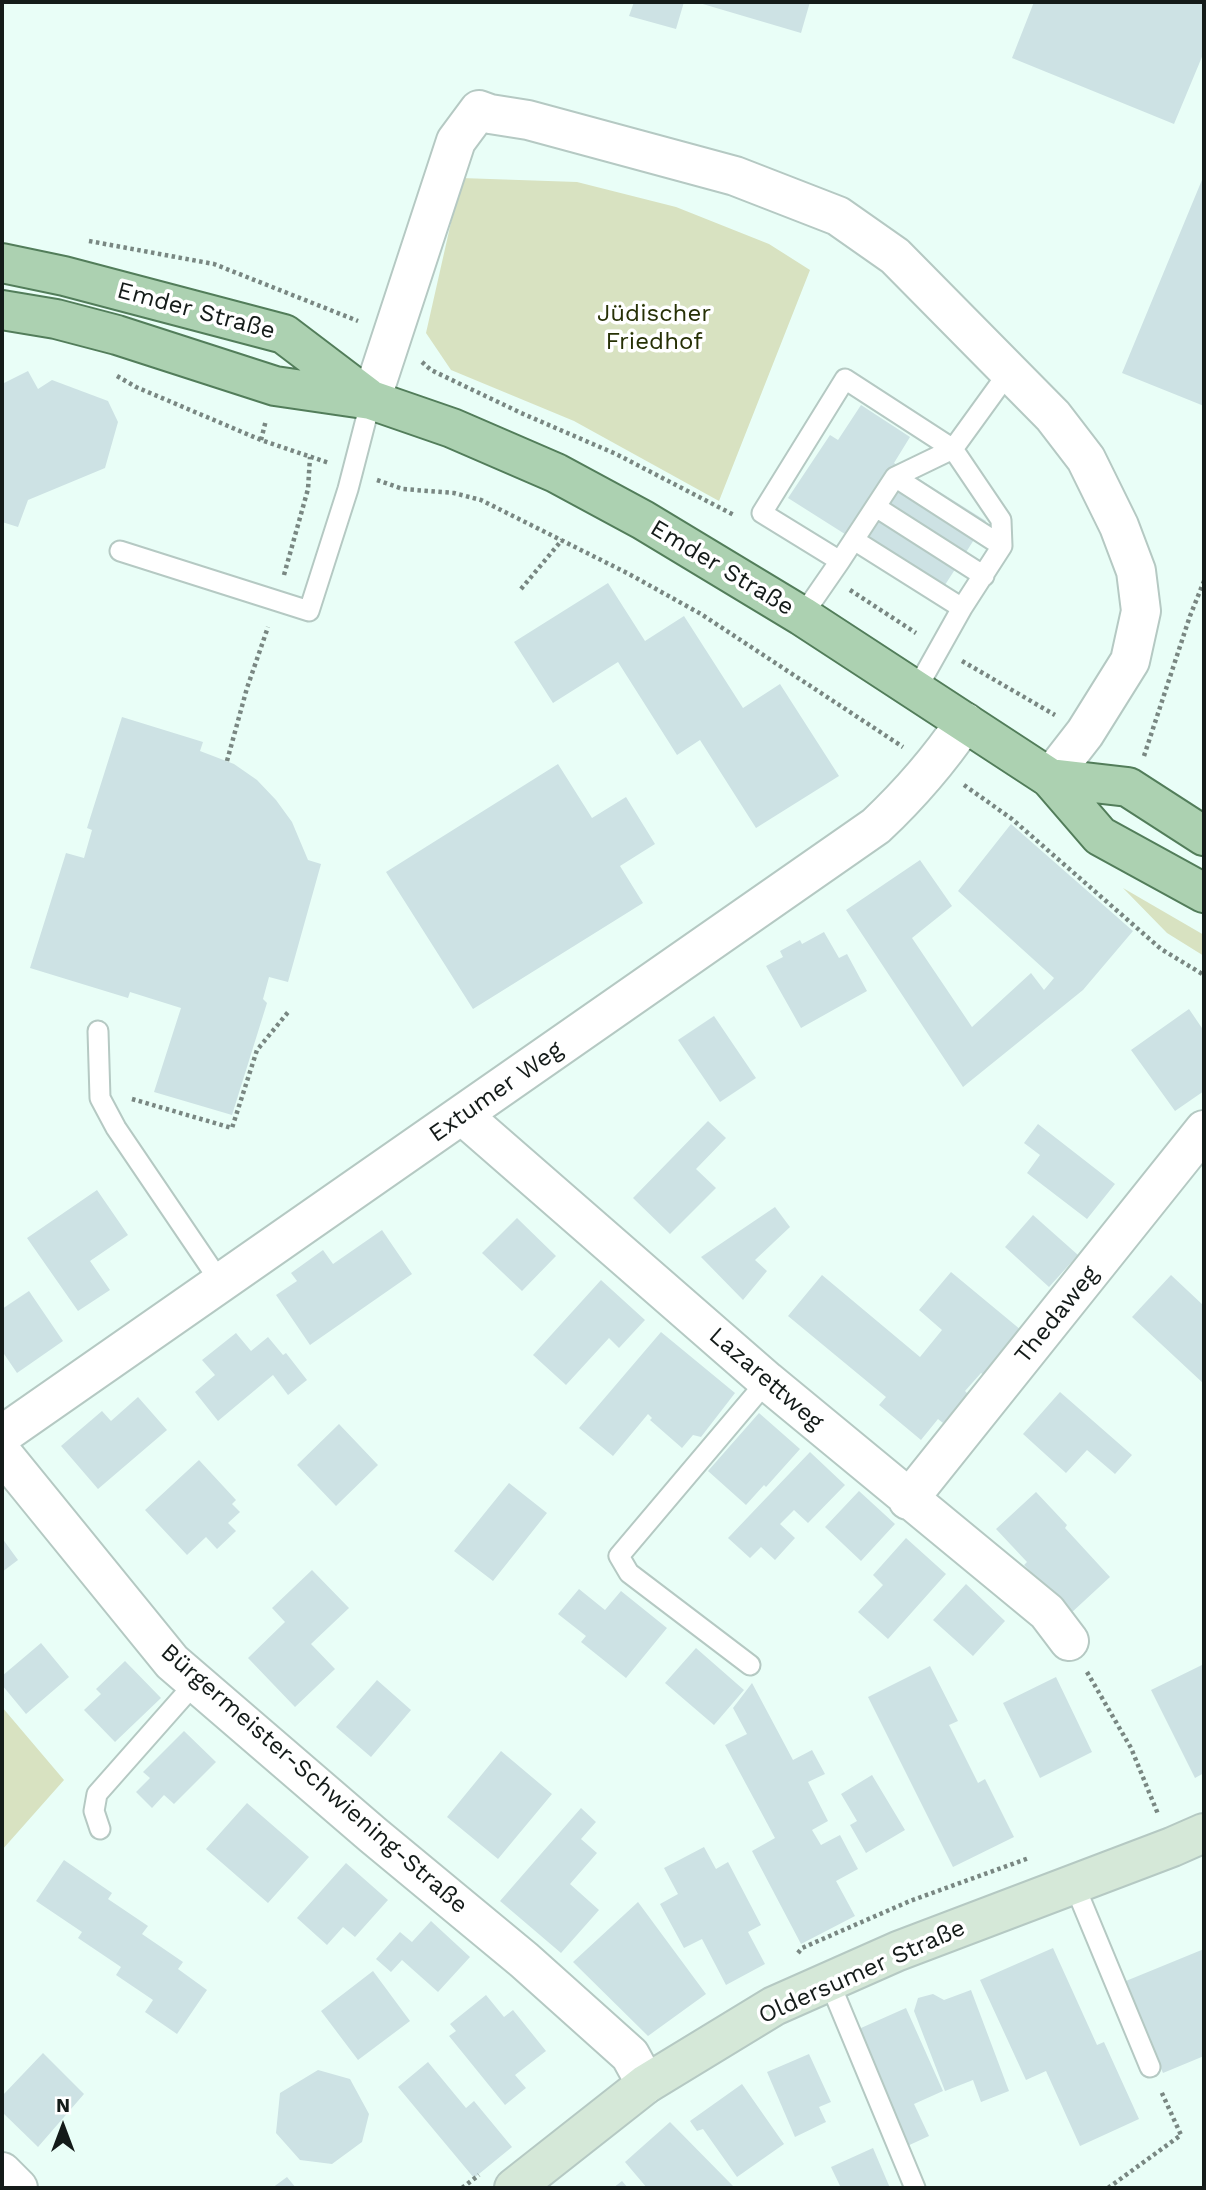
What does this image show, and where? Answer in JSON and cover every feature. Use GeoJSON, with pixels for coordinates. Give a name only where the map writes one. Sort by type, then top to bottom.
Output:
{"type":"FeatureCollection","features":[{"type":"Feature","properties":{"kind":"main road","name":"Emder Straße"},"geometry":{"type":"LineString","coordinates":[[2,264],[64,276],[284,334],[371,400]]}},
{"type":"Feature","properties":{"kind":"main road","name":"Emder Straße"},"geometry":{"type":"LineString","coordinates":[[2,310],[56,319],[117,335],[275,386],[371,400],[452,428],[556,473],[687,545],[802,615],[1050,778],[1100,836],[1204,893]]}},
{"type":"Feature","properties":{"kind":"main road","name":"Emder Straße"},"geometry":{"type":"LineString","coordinates":[[1050,778],[1128,787],[1204,836]]}},
{"type":"Feature","properties":{"kind":"main road","name":"Oldersumer Straße"},"geometry":{"type":"LineString","coordinates":[[514,2188],[646,2084],[774,2006],[898,1951],[1188,1840]]}},
{"type":"Feature","properties":{"kind":"street"},"geometry":{"type":"LineString","coordinates":[[371,400],[456,141],[479,110],[528,120],[735,176],[838,216],[895,256],[1053,416],[1086,458],[1119,526],[1136,571],[1141,611],[1129,661],[1085,733],[1050,778]]}},
{"type":"Feature","properties":{"kind":"street","name":"Extumer Weg"},"geometry":{"type":"LineString","coordinates":[[2,1435],[876,825],[908,796],[935,765],[965,722]]}},
{"type":"Feature","properties":{"kind":"street","name":"Lazarettweg"},"geometry":{"type":"LineString","coordinates":[[462,1115],[767,1381],[1047,1612],[1069,1641]]}},
{"type":"Feature","properties":{"kind":"street","name":"Thedaweg"},"geometry":{"type":"LineString","coordinates":[[908,1500],[1204,1130]]}},
{"type":"Feature","properties":{"kind":"street","name":"Bürgermeister-Schwiening-Straße"},"geometry":{"type":"LineString","coordinates":[[2,1453],[173,1662],[373,1835],[524,1959],[630,2055],[646,2084]]}},
{"type":"Feature","properties":{"kind":"street"},"geometry":{"type":"LineString","coordinates":[[2,2172],[18,2188]]}},
{"type":"Feature","properties":{"kind":"lane"},"geometry":{"type":"LineString","coordinates":[[802,615],[895,477],[953,449],[1008,373]]}},
{"type":"Feature","properties":{"kind":"lane"},"geometry":{"type":"LineString","coordinates":[[840,561],[762,513],[845,379],[953,449],[1001,520],[1002,545],[962,608],[916,690]]}},
{"type":"Feature","properties":{"kind":"lane"},"geometry":{"type":"LineString","coordinates":[[120,551],[309,611],[371,400]]}},
{"type":"Feature","properties":{"kind":"lane"},"geometry":{"type":"LineString","coordinates":[[895,477],[1002,545]]}},
{"type":"Feature","properties":{"kind":"lane"},"geometry":{"type":"LineString","coordinates":[[876,507],[984,576]]}},
{"type":"Feature","properties":{"kind":"lane"},"geometry":{"type":"LineString","coordinates":[[854,540],[962,608]]}},
{"type":"Feature","properties":{"kind":"lane"},"geometry":{"type":"LineString","coordinates":[[99,1031],[100,1098],[116,1128],[221,1283]]}},
{"type":"Feature","properties":{"kind":"lane"},"geometry":{"type":"LineString","coordinates":[[750,1665],[629,1573],[619,1556],[767,1381]]}},
{"type":"Feature","properties":{"kind":"lane"},"geometry":{"type":"LineString","coordinates":[[100,1829],[94,1811],[97,1794],[196,1682]]}},
{"type":"Feature","properties":{"kind":"lane"},"geometry":{"type":"LineString","coordinates":[[1074,1884],[1150,2067]]}},
{"type":"Feature","properties":{"kind":"lane"},"geometry":{"type":"LineString","coordinates":[[830,1981],[915,2188]]}},
{"type":"Feature","properties":{"kind":"path"},"geometry":{"type":"LineString","coordinates":[[113,374],[136,387],[261,440],[352,472],[403,488],[454,493],[481,500],[701,614],[891,740],[935,765],[1012,819],[1161,949],[1204,975]]}},
{"type":"Feature","properties":{"kind":"path"},"geometry":{"type":"LineString","coordinates":[[521,589],[562,540]]}},
{"type":"Feature","properties":{"kind":"path"},"geometry":{"type":"LineString","coordinates":[[1141,767],[1190,615],[1204,581]]}},
{"type":"Feature","properties":{"kind":"path"},"geometry":{"type":"LineString","coordinates":[[100,1090],[232,1128],[257,1050],[289,1011]]}},
{"type":"Feature","properties":{"kind":"path"},"geometry":{"type":"LineString","coordinates":[[1069,1641],[1188,1840]]}},
{"type":"Feature","properties":{"kind":"path"},"geometry":{"type":"LineString","coordinates":[[1108,2188],[1181,2135],[1150,2067]]}},
{"type":"Feature","properties":{"kind":"green space","name":"Jüdischer Friedhof"},"geometry":{"type":"Polygon","coordinates":[[[461,178],[577,182],[676,207],[769,244],[810,270],[719,501],[574,421],[451,370],[426,333],[461,178]]]}},
{"type":"Feature","properties":{"kind":"green space"},"geometry":{"type":"Polygon","coordinates":[[[1123,888],[1204,935],[1204,956],[1167,933],[1123,888]]]}},
{"type":"Feature","properties":{"kind":"green space"},"geometry":{"type":"Polygon","coordinates":[[[2,1707],[64,1780],[2,1850],[2,1707]]]}},
{"type":"Feature","properties":{"kind":"building"},"geometry":{"type":"Polygon","coordinates":[[[634,2],[684,2],[676,29],[629,16],[634,2]]]}},
{"type":"Feature","properties":{"kind":"building"},"geometry":{"type":"Polygon","coordinates":[[[696,2],[810,2],[801,33],[696,2]]]}},
{"type":"Feature","properties":{"kind":"building"},"geometry":{"type":"Polygon","coordinates":[[[1034,2],[1204,2],[1204,52],[1174,124],[1012,58],[1034,2]]]}},
{"type":"Feature","properties":{"kind":"building"},"geometry":{"type":"Polygon","coordinates":[[[1204,175],[1204,406],[1122,373],[1204,175]]]}},
{"type":"Feature","properties":{"kind":"building"},"geometry":{"type":"Polygon","coordinates":[[[28,371],[38,389],[52,380],[108,401],[118,422],[105,468],[28,500],[18,527],[2,522],[2,384],[28,371]]]}},
{"type":"Feature","properties":{"kind":"building"},"geometry":{"type":"Polygon","coordinates":[[[861,405],[910,437],[894,463],[986,521],[936,599],[848,536],[788,498],[830,435],[838,440],[861,405]]]}},
{"type":"Feature","properties":{"kind":"building"},"geometry":{"type":"Polygon","coordinates":[[[608,583],[645,641],[684,616],[743,708],[780,684],[839,776],[756,828],[700,740],[677,755],[618,662],[553,703],[514,642],[608,583]]]}},
{"type":"Feature","properties":{"kind":"building"},"geometry":{"type":"Polygon","coordinates":[[[122,717],[203,742],[200,751],[234,764],[257,780],[292,822],[308,860],[321,864],[288,982],[269,977],[263,999],[267,1003],[232,1115],[154,1092],[181,1008],[130,992],[128,998],[30,968],[66,853],[84,858],[92,830],[87,828],[122,717]]]}},
{"type":"Feature","properties":{"kind":"building"},"geometry":{"type":"Polygon","coordinates":[[[558,764],[592,818],[626,797],[655,844],[620,866],[643,903],[473,1009],[386,872],[558,764]]]}},
{"type":"Feature","properties":{"kind":"building"},"geometry":{"type":"Polygon","coordinates":[[[1011,824],[1133,931],[1083,990],[963,1087],[846,910],[920,860],[952,906],[912,938],[972,1027],[1031,973],[1044,990],[1054,978],[958,891],[1011,824]]]}},
{"type":"Feature","properties":{"kind":"building"},"geometry":{"type":"Polygon","coordinates":[[[824,932],[839,958],[847,954],[867,991],[801,1028],[766,966],[783,957],[780,951],[800,940],[802,944],[824,932]]]}},
{"type":"Feature","properties":{"kind":"building"},"geometry":{"type":"Polygon","coordinates":[[[1189,1009],[1204,1031],[1204,1091],[1175,1111],[1131,1050],[1189,1009]]]}},
{"type":"Feature","properties":{"kind":"building"},"geometry":{"type":"Polygon","coordinates":[[[714,1016],[756,1078],[720,1102],[678,1040],[714,1016]]]}},
{"type":"Feature","properties":{"kind":"building"},"geometry":{"type":"Polygon","coordinates":[[[708,1121],[726,1138],[696,1169],[716,1188],[670,1234],[633,1198],[708,1121]]]}},
{"type":"Feature","properties":{"kind":"building"},"geometry":{"type":"Polygon","coordinates":[[[1038,1124],[1115,1184],[1087,1219],[1027,1173],[1040,1155],[1024,1143],[1038,1124]]]}},
{"type":"Feature","properties":{"kind":"building"},"geometry":{"type":"Polygon","coordinates":[[[97,1190],[128,1235],[90,1261],[110,1290],[78,1311],[27,1238],[97,1190]]]}},
{"type":"Feature","properties":{"kind":"building"},"geometry":{"type":"Polygon","coordinates":[[[775,1207],[790,1227],[755,1260],[767,1271],[743,1300],[701,1257],[775,1207]]]}},
{"type":"Feature","properties":{"kind":"building"},"geometry":{"type":"Polygon","coordinates":[[[1033,1215],[1078,1255],[1049,1287],[1005,1247],[1033,1215]]]}},
{"type":"Feature","properties":{"kind":"building"},"geometry":{"type":"Polygon","coordinates":[[[517,1218],[556,1256],[522,1291],[482,1253],[517,1218]]]}},
{"type":"Feature","properties":{"kind":"building"},"geometry":{"type":"Polygon","coordinates":[[[382,1230],[412,1274],[310,1345],[276,1295],[297,1281],[291,1273],[323,1250],[333,1264],[382,1230]]]}},
{"type":"Feature","properties":{"kind":"building"},"geometry":{"type":"Polygon","coordinates":[[[951,1272],[1021,1330],[984,1375],[981,1373],[965,1391],[968,1394],[943,1423],[938,1419],[921,1440],[879,1405],[886,1397],[788,1316],[822,1275],[920,1357],[942,1330],[919,1310],[951,1272]]]}},
{"type":"Feature","properties":{"kind":"building"},"geometry":{"type":"Polygon","coordinates":[[[1171,1275],[1204,1306],[1204,1384],[1132,1317],[1171,1275]]]}},
{"type":"Feature","properties":{"kind":"building"},"geometry":{"type":"Polygon","coordinates":[[[601,1280],[645,1320],[619,1348],[609,1338],[566,1385],[533,1355],[601,1280]]]}},
{"type":"Feature","properties":{"kind":"building"},"geometry":{"type":"Polygon","coordinates":[[[29,1291],[63,1341],[17,1373],[2,1351],[2,1309],[29,1291]]]}},
{"type":"Feature","properties":{"kind":"building"},"geometry":{"type":"Polygon","coordinates":[[[661,1332],[735,1393],[701,1437],[693,1435],[682,1448],[650,1420],[652,1418],[648,1414],[613,1456],[579,1428],[661,1332]]]}},
{"type":"Feature","properties":{"kind":"building"},"geometry":{"type":"Polygon","coordinates":[[[236,1333],[251,1351],[268,1337],[283,1355],[286,1353],[307,1380],[288,1395],[273,1375],[218,1421],[195,1392],[215,1375],[202,1360],[236,1333]]]}},
{"type":"Feature","properties":{"kind":"building"},"geometry":{"type":"Polygon","coordinates":[[[1060,1392],[1132,1455],[1115,1474],[1087,1450],[1066,1473],[1023,1434],[1060,1392]]]}},
{"type":"Feature","properties":{"kind":"building"},"geometry":{"type":"Polygon","coordinates":[[[138,1397],[167,1430],[98,1489],[61,1446],[102,1411],[111,1421],[138,1397]]]}},
{"type":"Feature","properties":{"kind":"building"},"geometry":{"type":"Polygon","coordinates":[[[759,1413],[800,1449],[746,1505],[708,1471],[759,1413]]]}},
{"type":"Feature","properties":{"kind":"building"},"geometry":{"type":"Polygon","coordinates":[[[339,1424],[378,1465],[336,1506],[297,1465],[339,1424]]]}},
{"type":"Feature","properties":{"kind":"building"},"geometry":{"type":"Polygon","coordinates":[[[810,1452],[845,1485],[808,1523],[794,1510],[780,1524],[795,1538],[775,1560],[761,1547],[750,1558],[728,1538],[810,1452]]]}},
{"type":"Feature","properties":{"kind":"building"},"geometry":{"type":"Polygon","coordinates":[[[199,1460],[236,1500],[232,1504],[240,1512],[228,1523],[236,1531],[217,1549],[206,1537],[187,1555],[145,1510],[199,1460]]]}},
{"type":"Feature","properties":{"kind":"building"},"geometry":{"type":"Polygon","coordinates":[[[509,1483],[547,1513],[493,1581],[454,1551],[509,1483]]]}},
{"type":"Feature","properties":{"kind":"building"},"geometry":{"type":"Polygon","coordinates":[[[859,1491],[895,1524],[861,1561],[825,1527],[859,1491]]]}},
{"type":"Feature","properties":{"kind":"building"},"geometry":{"type":"Polygon","coordinates":[[[1036,1492],[1110,1577],[1070,1614],[1024,1565],[1027,1562],[996,1529],[1036,1492]]]}},
{"type":"Feature","properties":{"kind":"building"},"geometry":{"type":"Polygon","coordinates":[[[2,1538],[18,1560],[2,1572],[2,1538]]]}},
{"type":"Feature","properties":{"kind":"building"},"geometry":{"type":"Polygon","coordinates":[[[906,1538],[946,1574],[888,1639],[858,1612],[883,1585],[873,1575],[906,1538]]]}},
{"type":"Feature","properties":{"kind":"building"},"geometry":{"type":"Polygon","coordinates":[[[312,1570],[349,1608],[311,1644],[335,1669],[295,1707],[248,1658],[285,1622],[272,1608],[312,1570]]]}},
{"type":"Feature","properties":{"kind":"building"},"geometry":{"type":"Polygon","coordinates":[[[966,1584],[1005,1621],[973,1656],[933,1620],[966,1584]]]}},
{"type":"Feature","properties":{"kind":"building"},"geometry":{"type":"Polygon","coordinates":[[[579,1589],[605,1610],[621,1591],[667,1628],[626,1678],[581,1642],[586,1636],[558,1614],[579,1589]]]}},
{"type":"Feature","properties":{"kind":"building"},"geometry":{"type":"Polygon","coordinates":[[[41,1643],[69,1677],[26,1714],[2,1685],[2,1676],[41,1643]]]}},
{"type":"Feature","properties":{"kind":"building"},"geometry":{"type":"Polygon","coordinates":[[[696,1648],[744,1690],[714,1725],[665,1683],[696,1648]]]}},
{"type":"Feature","properties":{"kind":"building"},"geometry":{"type":"Polygon","coordinates":[[[125,1661],[161,1698],[115,1742],[84,1710],[101,1694],[96,1689],[125,1661]]]}},
{"type":"Feature","properties":{"kind":"building"},"geometry":{"type":"Polygon","coordinates":[[[1204,1664],[1204,1773],[1195,1778],[1151,1690],[1204,1664]]]}},
{"type":"Feature","properties":{"kind":"building"},"geometry":{"type":"Polygon","coordinates":[[[930,1666],[958,1721],[949,1725],[978,1783],[985,1779],[1014,1837],[953,1867],[868,1697],[930,1666]]]}},
{"type":"Feature","properties":{"kind":"building"},"geometry":{"type":"Polygon","coordinates":[[[1056,1677],[1092,1752],[1040,1778],[1003,1703],[1056,1677]]]}},
{"type":"Feature","properties":{"kind":"building"},"geometry":{"type":"Polygon","coordinates":[[[377,1680],[411,1710],[371,1757],[336,1727],[377,1680]]]}},
{"type":"Feature","properties":{"kind":"building"},"geometry":{"type":"Polygon","coordinates":[[[752,1683],[793,1760],[812,1750],[825,1774],[808,1782],[828,1821],[812,1830],[821,1845],[840,1835],[858,1869],[836,1881],[855,1916],[801,1944],[752,1851],[775,1838],[725,1745],[747,1734],[733,1708],[752,1683]]]}},
{"type":"Feature","properties":{"kind":"building"},"geometry":{"type":"Polygon","coordinates":[[[184,1731],[216,1762],[174,1804],[164,1795],[152,1808],[136,1792],[150,1778],[143,1772],[184,1731]]]}},
{"type":"Feature","properties":{"kind":"building"},"geometry":{"type":"Polygon","coordinates":[[[501,1751],[552,1794],[498,1859],[447,1817],[501,1751]]]}},
{"type":"Feature","properties":{"kind":"building"},"geometry":{"type":"Polygon","coordinates":[[[872,1775],[905,1830],[866,1853],[850,1825],[857,1821],[841,1794],[872,1775]]]}},
{"type":"Feature","properties":{"kind":"building"},"geometry":{"type":"Polygon","coordinates":[[[247,1803],[309,1857],[268,1903],[206,1849],[247,1803]]]}},
{"type":"Feature","properties":{"kind":"building"},"geometry":{"type":"Polygon","coordinates":[[[581,1808],[596,1822],[581,1839],[597,1853],[570,1884],[599,1910],[561,1953],[500,1901],[581,1808]]]}},
{"type":"Feature","properties":{"kind":"building"},"geometry":{"type":"Polygon","coordinates":[[[704,1847],[716,1869],[728,1862],[761,1925],[748,1932],[765,1964],[726,1985],[702,1939],[684,1948],[660,1904],[678,1894],[664,1868],[704,1847]]]}},
{"type":"Feature","properties":{"kind":"building"},"geometry":{"type":"Polygon","coordinates":[[[64,1860],[112,1893],[108,1899],[148,1926],[142,1934],[183,1962],[178,1969],[207,1990],[177,2034],[145,2012],[153,2000],[116,1975],[121,1967],[78,1938],[82,1932],[36,1901],[64,1860]]]}},
{"type":"Feature","properties":{"kind":"building"},"geometry":{"type":"Polygon","coordinates":[[[346,1863],[388,1900],[355,1937],[343,1927],[327,1945],[297,1918],[346,1863]]]}},
{"type":"Feature","properties":{"kind":"building"},"geometry":{"type":"Polygon","coordinates":[[[638,1902],[706,1994],[648,2036],[573,1962],[638,1902]]]}},
{"type":"Feature","properties":{"kind":"building"},"geometry":{"type":"Polygon","coordinates":[[[431,1921],[470,1957],[438,1992],[402,1960],[391,1972],[376,1959],[400,1932],[412,1942],[431,1921]]]}},
{"type":"Feature","properties":{"kind":"building"},"geometry":{"type":"Polygon","coordinates":[[[1053,1948],[1097,2045],[1104,2042],[1139,2119],[1080,2146],[1046,2071],[1026,2080],[980,1980],[1053,1948]]]}},
{"type":"Feature","properties":{"kind":"building"},"geometry":{"type":"Polygon","coordinates":[[[1204,1949],[1204,2056],[1163,2073],[1121,1983],[1204,1949]]]}},
{"type":"Feature","properties":{"kind":"building"},"geometry":{"type":"Polygon","coordinates":[[[373,1971],[410,2021],[358,2060],[321,2011],[373,1971]]]}},
{"type":"Feature","properties":{"kind":"building"},"geometry":{"type":"Polygon","coordinates":[[[971,1990],[1009,2091],[981,2102],[973,2080],[945,2091],[914,2011],[918,1998],[933,1994],[944,2000],[971,1990]]]}},
{"type":"Feature","properties":{"kind":"building"},"geometry":{"type":"Polygon","coordinates":[[[486,1995],[504,2017],[513,2010],[546,2051],[515,2075],[526,2088],[505,2105],[449,2036],[456,2031],[450,2024],[486,1995]]]}},
{"type":"Feature","properties":{"kind":"building"},"geometry":{"type":"Polygon","coordinates":[[[906,2008],[943,2091],[914,2104],[929,2136],[903,2148],[852,2032],[906,2008]]]}},
{"type":"Feature","properties":{"kind":"building"},"geometry":{"type":"Polygon","coordinates":[[[43,2053],[84,2094],[38,2147],[2,2112],[2,2096],[43,2053]]]}},
{"type":"Feature","properties":{"kind":"building"},"geometry":{"type":"Polygon","coordinates":[[[809,2054],[831,2102],[819,2107],[826,2122],[795,2137],[767,2072],[809,2054]]]}},
{"type":"Feature","properties":{"kind":"building"},"geometry":{"type":"Polygon","coordinates":[[[428,2062],[466,2108],[474,2101],[512,2147],[474,2178],[398,2087],[428,2062]]]}},
{"type":"Feature","properties":{"kind":"building"},"geometry":{"type":"Polygon","coordinates":[[[318,2070],[350,2079],[369,2114],[362,2142],[332,2164],[300,2160],[276,2133],[280,2093],[318,2070]]]}},
{"type":"Feature","properties":{"kind":"building"},"geometry":{"type":"Polygon","coordinates":[[[742,2084],[784,2144],[737,2177],[703,2129],[697,2131],[690,2121],[742,2084]]]}},
{"type":"Feature","properties":{"kind":"building"},"geometry":{"type":"Polygon","coordinates":[[[670,2122],[735,2188],[647,2188],[625,2162],[670,2122]]]}},
{"type":"Feature","properties":{"kind":"building"},"geometry":{"type":"Polygon","coordinates":[[[873,2148],[890,2188],[841,2188],[831,2167],[873,2148]]]}},
{"type":"Feature","properties":{"kind":"building"},"geometry":{"type":"Polygon","coordinates":[[[287,2177],[296,2188],[272,2188],[287,2177]]]}},
{"type":"Feature","properties":{"kind":"building"},"geometry":{"type":"Polygon","coordinates":[[[622,2181],[628,2188],[613,2188],[622,2181]]]}}]}
